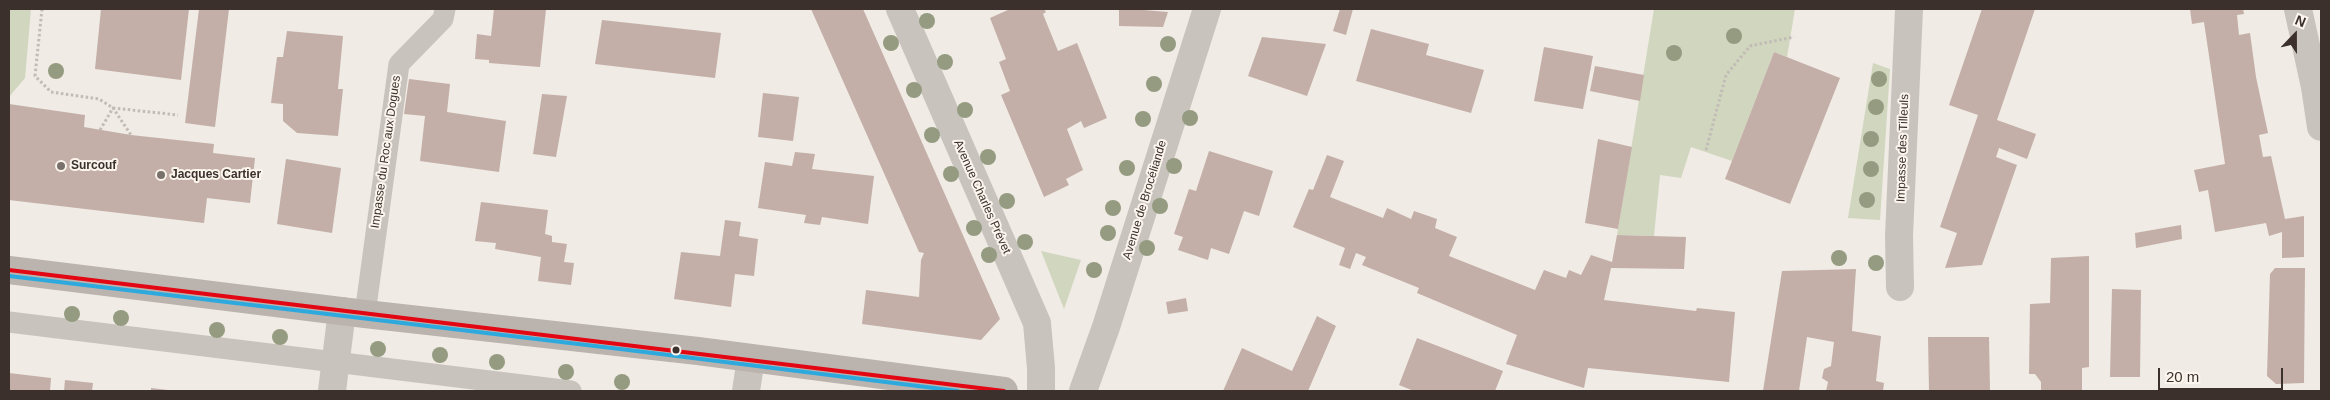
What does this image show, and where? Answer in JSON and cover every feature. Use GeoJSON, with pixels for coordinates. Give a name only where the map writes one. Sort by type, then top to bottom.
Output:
{"type":"FeatureCollection","features":[{"type":"Feature","properties":{"kind":"main road"},"geometry":{"type":"LineString","coordinates":[[9,270],[751,358],[1004,391]]}},
{"type":"Feature","properties":{"kind":"street","name":"Avenue Charles Prévet"},"geometry":{"type":"LineString","coordinates":[[900,9],[1037,323],[1041,391]]}},
{"type":"Feature","properties":{"kind":"street","name":"Avenue de Brocéliande"},"geometry":{"type":"LineString","coordinates":[[1083,391],[1106,327],[1207,9]]}},
{"type":"Feature","properties":{"kind":"street","name":"Impasse des Tilleuls"},"geometry":{"type":"LineString","coordinates":[[1900,287],[1899,236],[1908,9]]}},
{"type":"Feature","properties":{"kind":"street"},"geometry":{"type":"LineString","coordinates":[[2298,9],[2315,87],[2321,127]]}},
{"type":"Feature","properties":{"kind":"street"},"geometry":{"type":"LineString","coordinates":[[332,391],[336,362],[353,312]]}},
{"type":"Feature","properties":{"kind":"street"},"geometry":{"type":"LineString","coordinates":[[746,391],[751,358]]}},
{"type":"Feature","properties":{"kind":"lane","name":"Impasse du Roc aux Dogues"},"geometry":{"type":"LineString","coordinates":[[353,312],[398,64],[443,19],[445,9]]}},
{"type":"Feature","properties":{"kind":"lane"},"geometry":{"type":"LineString","coordinates":[[9,322],[571,391]]}},
{"type":"Feature","properties":{"kind":"path"},"geometry":{"type":"LineString","coordinates":[[42,9],[35,76],[51,92],[99,99],[113,108],[131,135]]}},
{"type":"Feature","properties":{"kind":"path"},"geometry":{"type":"LineString","coordinates":[[1706,150],[1726,74],[1750,46],[1794,37]]}},
{"type":"Feature","properties":{"kind":"path"},"geometry":{"type":"LineString","coordinates":[[113,108],[178,115]]}},
{"type":"Feature","properties":{"kind":"path"},"geometry":{"type":"LineString","coordinates":[[100,130],[113,108]]}},
{"type":"Feature","properties":{"kind":"green space"},"geometry":{"type":"Polygon","coordinates":[[[9,9],[31,9],[25,78],[9,97],[9,9]]]}},
{"type":"Feature","properties":{"kind":"green space"},"geometry":{"type":"Polygon","coordinates":[[[1654,9],[1795,9],[1787,57],[1774,52],[1732,161],[1691,147],[1681,178],[1660,175],[1654,236],[1617,235],[1654,9]]]}},
{"type":"Feature","properties":{"kind":"green space"},"geometry":{"type":"Polygon","coordinates":[[[1873,63],[1890,69],[1880,220],[1848,218],[1873,63]]]}},
{"type":"Feature","properties":{"kind":"green space"},"geometry":{"type":"Polygon","coordinates":[[[1041,251],[1081,260],[1064,309],[1041,251]]]}},
{"type":"Feature","properties":{"kind":"building"},"geometry":{"type":"Polygon","coordinates":[[[101,9],[189,9],[181,80],[95,69],[101,9]]]}},
{"type":"Feature","properties":{"kind":"building"},"geometry":{"type":"Polygon","coordinates":[[[199,9],[229,9],[215,127],[185,123],[199,9]]]}},
{"type":"Feature","properties":{"kind":"building"},"geometry":{"type":"Polygon","coordinates":[[[494,9],[546,9],[540,67],[489,63],[489,60],[475,59],[477,34],[491,36],[494,9]]]}},
{"type":"Feature","properties":{"kind":"building"},"geometry":{"type":"Polygon","coordinates":[[[811,9],[863,9],[1000,319],[981,340],[862,324],[866,290],[919,297],[921,260],[924,253],[919,252],[811,9]]]}},
{"type":"Feature","properties":{"kind":"building"},"geometry":{"type":"Polygon","coordinates":[[[1010,9],[1044,9],[1046,12],[1043,14],[1058,51],[1077,43],[1107,118],[1084,128],[1081,121],[1067,129],[1083,170],[1066,179],[1069,185],[1044,197],[1001,95],[1010,91],[999,62],[1006,59],[990,18],[1010,9]]]}},
{"type":"Feature","properties":{"kind":"building"},"geometry":{"type":"Polygon","coordinates":[[[1119,9],[1168,12],[1163,27],[1119,26],[1119,9]]]}},
{"type":"Feature","properties":{"kind":"building"},"geometry":{"type":"Polygon","coordinates":[[[1340,9],[1353,9],[1346,35],[1333,31],[1340,9]]]}},
{"type":"Feature","properties":{"kind":"building"},"geometry":{"type":"Polygon","coordinates":[[[1982,9],[2035,9],[1997,120],[2036,134],[2027,159],[1999,148],[1996,157],[2017,165],[1982,265],[1945,268],[1957,233],[1940,227],[1978,115],[1949,105],[1982,9]]]}},
{"type":"Feature","properties":{"kind":"building"},"geometry":{"type":"Polygon","coordinates":[[[2190,9],[2243,9],[2244,14],[2237,15],[2239,35],[2250,33],[2256,77],[2268,133],[2259,135],[2263,157],[2271,156],[2285,219],[2304,216],[2304,257],[2282,258],[2282,232],[2269,236],[2266,223],[2215,232],[2208,190],[2199,192],[2194,170],[2225,164],[2204,22],[2192,24],[2190,9]]]}},
{"type":"Feature","properties":{"kind":"building"},"geometry":{"type":"Polygon","coordinates":[[[602,20],[721,33],[715,78],[595,64],[602,20]]]}},
{"type":"Feature","properties":{"kind":"building"},"geometry":{"type":"Polygon","coordinates":[[[1371,29],[1429,44],[1426,55],[1484,70],[1471,113],[1356,81],[1371,29]]]}},
{"type":"Feature","properties":{"kind":"building"},"geometry":{"type":"Polygon","coordinates":[[[287,31],[343,36],[338,89],[343,89],[338,136],[297,133],[283,121],[283,104],[271,103],[277,57],[283,57],[287,31]]]}},
{"type":"Feature","properties":{"kind":"building"},"geometry":{"type":"Polygon","coordinates":[[[1262,37],[1326,44],[1307,96],[1248,76],[1262,37]]]}},
{"type":"Feature","properties":{"kind":"building"},"geometry":{"type":"Polygon","coordinates":[[[1544,47],[1593,56],[1583,109],[1534,101],[1544,47]]]}},
{"type":"Feature","properties":{"kind":"building"},"geometry":{"type":"Polygon","coordinates":[[[1774,52],[1840,78],[1790,204],[1725,179],[1774,52]]]}},
{"type":"Feature","properties":{"kind":"building"},"geometry":{"type":"Polygon","coordinates":[[[1595,66],[1644,75],[1640,101],[1590,91],[1595,66]]]}},
{"type":"Feature","properties":{"kind":"building"},"geometry":{"type":"Polygon","coordinates":[[[409,79],[450,84],[447,112],[506,121],[499,172],[420,161],[425,116],[404,114],[409,79]]]}},
{"type":"Feature","properties":{"kind":"building"},"geometry":{"type":"Polygon","coordinates":[[[763,93],[799,97],[793,141],[758,137],[763,93]]]}},
{"type":"Feature","properties":{"kind":"building"},"geometry":{"type":"Polygon","coordinates":[[[542,94],[567,96],[556,157],[533,154],[542,94]]]}},
{"type":"Feature","properties":{"kind":"building"},"geometry":{"type":"Polygon","coordinates":[[[9,104],[85,115],[84,127],[131,135],[214,144],[213,153],[255,158],[250,203],[207,198],[204,223],[9,200],[9,104]]]}},
{"type":"Feature","properties":{"kind":"building"},"geometry":{"type":"Polygon","coordinates":[[[1598,139],[1632,147],[1618,229],[1585,223],[1598,139]]]}},
{"type":"Feature","properties":{"kind":"building"},"geometry":{"type":"Polygon","coordinates":[[[1209,151],[1273,171],[1259,216],[1244,211],[1229,254],[1211,248],[1208,260],[1178,250],[1183,237],[1174,234],[1189,189],[1196,191],[1209,151]]]}},
{"type":"Feature","properties":{"kind":"building"},"geometry":{"type":"Polygon","coordinates":[[[795,152],[815,154],[812,169],[874,176],[868,224],[822,217],[820,225],[804,223],[806,215],[758,208],[765,162],[792,166],[795,152]]]}},
{"type":"Feature","properties":{"kind":"building"},"geometry":{"type":"Polygon","coordinates":[[[1327,155],[1344,161],[1330,197],[1383,218],[1387,208],[1411,219],[1414,211],[1437,219],[1435,228],[1457,237],[1449,256],[1535,290],[1544,270],[1566,278],[1569,270],[1581,275],[1591,255],[1612,262],[1617,235],[1686,237],[1684,269],[1611,268],[1604,300],[1696,311],[1697,308],[1735,312],[1729,382],[1588,368],[1584,388],[1506,364],[1517,335],[1417,293],[1419,288],[1362,265],[1366,257],[1356,253],[1350,269],[1339,265],[1345,248],[1293,227],[1309,189],[1313,190],[1327,155]]]}},
{"type":"Feature","properties":{"kind":"building"},"geometry":{"type":"Polygon","coordinates":[[[286,159],[341,168],[332,233],[277,224],[286,159]]]}},
{"type":"Feature","properties":{"kind":"building"},"geometry":{"type":"Polygon","coordinates":[[[481,202],[548,210],[545,234],[552,236],[552,242],[567,244],[564,262],[574,263],[571,285],[538,281],[541,257],[495,249],[496,243],[475,241],[481,202]]]}},
{"type":"Feature","properties":{"kind":"building"},"geometry":{"type":"Polygon","coordinates":[[[725,220],[741,222],[739,236],[758,239],[754,276],[735,274],[731,307],[674,299],[681,252],[720,256],[725,220]]]}},
{"type":"Feature","properties":{"kind":"building"},"geometry":{"type":"Polygon","coordinates":[[[2181,225],[2182,239],[2136,248],[2135,233],[2181,225]]]}},
{"type":"Feature","properties":{"kind":"building"},"geometry":{"type":"Polygon","coordinates":[[[2089,256],[2089,367],[2082,368],[2082,391],[2041,391],[2041,382],[2035,374],[2029,374],[2030,304],[2050,303],[2051,258],[2089,256]]]}},
{"type":"Feature","properties":{"kind":"building"},"geometry":{"type":"Polygon","coordinates":[[[2275,268],[2305,268],[2304,383],[2276,384],[2267,376],[2270,274],[2275,268]]]}},
{"type":"Feature","properties":{"kind":"building"},"geometry":{"type":"Polygon","coordinates":[[[1856,269],[1852,331],[1881,336],[1876,381],[1884,383],[1883,391],[1826,391],[1828,382],[1822,378],[1824,369],[1831,366],[1834,342],[1807,337],[1799,391],[1763,391],[1782,271],[1856,269]]]}},
{"type":"Feature","properties":{"kind":"building"},"geometry":{"type":"Polygon","coordinates":[[[2112,289],[2141,290],[2140,377],[2110,377],[2112,289]]]}},
{"type":"Feature","properties":{"kind":"building"},"geometry":{"type":"Polygon","coordinates":[[[1186,298],[1188,311],[1168,314],[1166,302],[1186,298]]]}},
{"type":"Feature","properties":{"kind":"building"},"geometry":{"type":"Polygon","coordinates":[[[1317,316],[1336,326],[1308,391],[1223,391],[1242,348],[1292,371],[1317,316]]]}},
{"type":"Feature","properties":{"kind":"building"},"geometry":{"type":"Polygon","coordinates":[[[1928,337],[1989,337],[1990,391],[1929,391],[1928,337]]]}},
{"type":"Feature","properties":{"kind":"building"},"geometry":{"type":"Polygon","coordinates":[[[1417,338],[1503,371],[1495,391],[1414,391],[1399,385],[1417,338]]]}},
{"type":"Feature","properties":{"kind":"building"},"geometry":{"type":"Polygon","coordinates":[[[9,373],[51,378],[50,391],[9,391],[9,373]]]}},
{"type":"Feature","properties":{"kind":"building"},"geometry":{"type":"Polygon","coordinates":[[[65,380],[93,383],[92,391],[64,391],[65,380]]]}},
{"type":"Feature","properties":{"kind":"building"},"geometry":{"type":"Polygon","coordinates":[[[151,388],[168,390],[151,391],[151,388]]]}},
{"type":"Feature","properties":{"kind":"transit line"},"geometry":{"type":"LineString","coordinates":[[9,270],[1004,391]]}},
{"type":"Feature","properties":{"kind":"transit line"},"geometry":{"type":"LineString","coordinates":[[9,276],[958,391]]}},
{"type":"Feature","properties":{"kind":"place","name":"Surcouf"},"geometry":{"type":"Point","coordinates":[61,166]}},
{"type":"Feature","properties":{"kind":"place","name":"Jacques Cartier"},"geometry":{"type":"Point","coordinates":[161,175]}}]}
